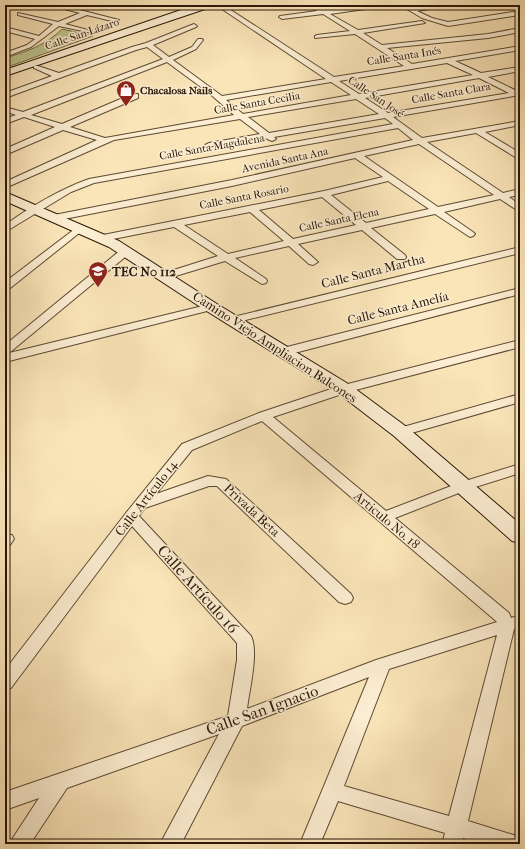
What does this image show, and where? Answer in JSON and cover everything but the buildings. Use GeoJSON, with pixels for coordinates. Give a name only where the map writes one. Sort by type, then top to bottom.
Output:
{"type":"FeatureCollection","features":[{"type":"Feature","properties":{"kind":"street"},"geometry":{"type":"LineString","coordinates":[[52,5],[116,20]]}},
{"type":"Feature","properties":{"kind":"street","name":"Calle San Lázaro"},"geometry":{"type":"LineString","coordinates":[[5,73],[147,24],[213,5]]}},
{"type":"Feature","properties":{"kind":"street","name":"Calle San José"},"geometry":{"type":"LineString","coordinates":[[219,5],[331,80],[358,96],[400,125],[420,141],[520,209]]}},
{"type":"Feature","properties":{"kind":"street"},"geometry":{"type":"LineString","coordinates":[[311,5],[410,66]]}},
{"type":"Feature","properties":{"kind":"street"},"geometry":{"type":"LineString","coordinates":[[282,17],[390,5]]}},
{"type":"Feature","properties":{"kind":"street"},"geometry":{"type":"LineString","coordinates":[[403,5],[432,21],[448,24],[520,13]]}},
{"type":"Feature","properties":{"kind":"street"},"geometry":{"type":"LineString","coordinates":[[412,10],[450,5]]}},
{"type":"Feature","properties":{"kind":"street"},"geometry":{"type":"LineString","coordinates":[[71,10],[84,6],[110,11]]}},
{"type":"Feature","properties":{"kind":"street"},"geometry":{"type":"LineString","coordinates":[[5,55],[29,46],[58,24],[87,13]]}},
{"type":"Feature","properties":{"kind":"street"},"geometry":{"type":"LineString","coordinates":[[20,14],[90,32]]}},
{"type":"Feature","properties":{"kind":"street"},"geometry":{"type":"LineString","coordinates":[[317,37],[422,24]]}},
{"type":"Feature","properties":{"kind":"street"},"geometry":{"type":"LineString","coordinates":[[5,96],[134,48],[148,45],[194,26]]}},
{"type":"Feature","properties":{"kind":"street"},"geometry":{"type":"LineString","coordinates":[[5,29],[40,38]]}},
{"type":"Feature","properties":{"kind":"street"},"geometry":{"type":"LineString","coordinates":[[382,48],[488,36],[520,30]]}},
{"type":"Feature","properties":{"kind":"street"},"geometry":{"type":"LineString","coordinates":[[488,36],[519,48]]}},
{"type":"Feature","properties":{"kind":"street"},"geometry":{"type":"LineString","coordinates":[[5,122],[169,59],[194,48],[200,40]]}},
{"type":"Feature","properties":{"kind":"street"},"geometry":{"type":"LineString","coordinates":[[148,45],[169,59],[281,146]]}},
{"type":"Feature","properties":{"kind":"street","name":"Calle Santa Inés"},"geometry":{"type":"LineString","coordinates":[[220,99],[519,48]]}},
{"type":"Feature","properties":{"kind":"street"},"geometry":{"type":"LineString","coordinates":[[5,49],[15,52]]}},
{"type":"Feature","properties":{"kind":"street"},"geometry":{"type":"LineString","coordinates":[[447,60],[517,93]]}},
{"type":"Feature","properties":{"kind":"street"},"geometry":{"type":"LineString","coordinates":[[36,66],[59,76]]}},
{"type":"Feature","properties":{"kind":"street","name":"Calle Santa Cecilia"},"geometry":{"type":"LineString","coordinates":[[5,185],[104,140],[520,69]]}},
{"type":"Feature","properties":{"kind":"street","name":"Calle Santa Clara"},"geometry":{"type":"LineString","coordinates":[[209,145],[268,137],[517,93]]}},
{"type":"Feature","properties":{"kind":"street"},"geometry":{"type":"LineString","coordinates":[[5,152],[135,96]]}},
{"type":"Feature","properties":{"kind":"street"},"geometry":{"type":"LineString","coordinates":[[5,109],[104,140]]}},
{"type":"Feature","properties":{"kind":"street","name":"Avenida Santa Ana"},"geometry":{"type":"LineString","coordinates":[[54,218],[239,182],[420,141],[520,123]]}},
{"type":"Feature","properties":{"kind":"street","name":"Calle Santa Magdalena"},"geometry":{"type":"LineString","coordinates":[[5,229],[34,209],[68,190],[92,181],[159,168],[220,159],[281,146],[400,125]]}},
{"type":"Feature","properties":{"kind":"street"},"geometry":{"type":"LineString","coordinates":[[478,131],[520,157]]}},
{"type":"Feature","properties":{"kind":"street"},"geometry":{"type":"LineString","coordinates":[[358,156],[470,234]]}},
{"type":"Feature","properties":{"kind":"street","name":"Calle Santa Rosario"},"geometry":{"type":"LineString","coordinates":[[103,238],[324,194],[390,178]]}},
{"type":"Feature","properties":{"kind":"street","name":"Calle Santa Elena"},"geometry":{"type":"LineString","coordinates":[[165,276],[227,257],[520,192]]}},
{"type":"Feature","properties":{"kind":"street"},"geometry":{"type":"LineString","coordinates":[[324,194],[401,257]]}},
{"type":"Feature","properties":{"kind":"street","name":"Camino Viejo Ampliacion Balcones"},"geometry":{"type":"LineString","coordinates":[[5,196],[103,238],[126,251],[211,307],[344,389],[400,432],[520,536]]}},
{"type":"Feature","properties":{"kind":"street"},"geometry":{"type":"LineString","coordinates":[[251,208],[313,262]]}},
{"type":"Feature","properties":{"kind":"street"},"geometry":{"type":"LineString","coordinates":[[175,223],[262,281]]}},
{"type":"Feature","properties":{"kind":"street"},"geometry":{"type":"LineString","coordinates":[[5,287],[80,228]]}},
{"type":"Feature","properties":{"kind":"street","name":"Calle Santa Martha"},"geometry":{"type":"LineString","coordinates":[[232,320],[520,250]]}},
{"type":"Feature","properties":{"kind":"street"},"geometry":{"type":"LineString","coordinates":[[5,351],[126,251]]}},
{"type":"Feature","properties":{"kind":"street","name":"Calle Santa Amelía"},"geometry":{"type":"LineString","coordinates":[[283,352],[520,291]]}},
{"type":"Feature","properties":{"kind":"street"},"geometry":{"type":"LineString","coordinates":[[5,358],[211,307]]}},
{"type":"Feature","properties":{"kind":"street","name":"Calle Artículo 14"},"geometry":{"type":"LineString","coordinates":[[5,683],[136,510],[187,447],[264,416],[344,389],[520,343]]}},
{"type":"Feature","properties":{"kind":"street"},"geometry":{"type":"LineString","coordinates":[[400,432],[520,398]]}},
{"type":"Feature","properties":{"kind":"street","name":"Articulo No. 18"},"geometry":{"type":"LineString","coordinates":[[264,416],[503,617],[514,624]]}},
{"type":"Feature","properties":{"kind":"street"},"geometry":{"type":"LineString","coordinates":[[384,517],[464,486],[520,468]]}},
{"type":"Feature","properties":{"kind":"street","name":"Privada Beta"},"geometry":{"type":"LineString","coordinates":[[136,510],[208,481],[222,482],[345,598]]}},
{"type":"Feature","properties":{"kind":"street","name":"Calle Artículo 16"},"geometry":{"type":"LineString","coordinates":[[136,510],[245,641],[246,660],[236,721],[170,844]]}},
{"type":"Feature","properties":{"kind":"street"},"geometry":{"type":"LineString","coordinates":[[455,835],[514,624]]}},
{"type":"Feature","properties":{"kind":"street","name":"Calle San Ignacio"},"geometry":{"type":"LineString","coordinates":[[5,801],[236,721],[382,665],[514,624]]}},
{"type":"Feature","properties":{"kind":"street"},"geometry":{"type":"LineString","coordinates":[[310,844],[382,665]]}},
{"type":"Feature","properties":{"kind":"street"},"geometry":{"type":"LineString","coordinates":[[19,844],[61,781]]}},
{"type":"Feature","properties":{"kind":"street"},"geometry":{"type":"LineString","coordinates":[[332,791],[455,835],[515,844]]}},
{"type":"Feature","properties":{"kind":"green space"},"geometry":{"type":"Polygon","coordinates":[[[62,29],[93,36],[5,68],[5,58],[42,44],[62,29]]]}},
{"type":"Feature","properties":{"kind":"place","name":"Chacalosa Nails"},"geometry":{"type":"Point","coordinates":[126,107]}},
{"type":"Feature","properties":{"kind":"place","name":"TEC N0 112"},"geometry":{"type":"Point","coordinates":[98,288]}}]}
